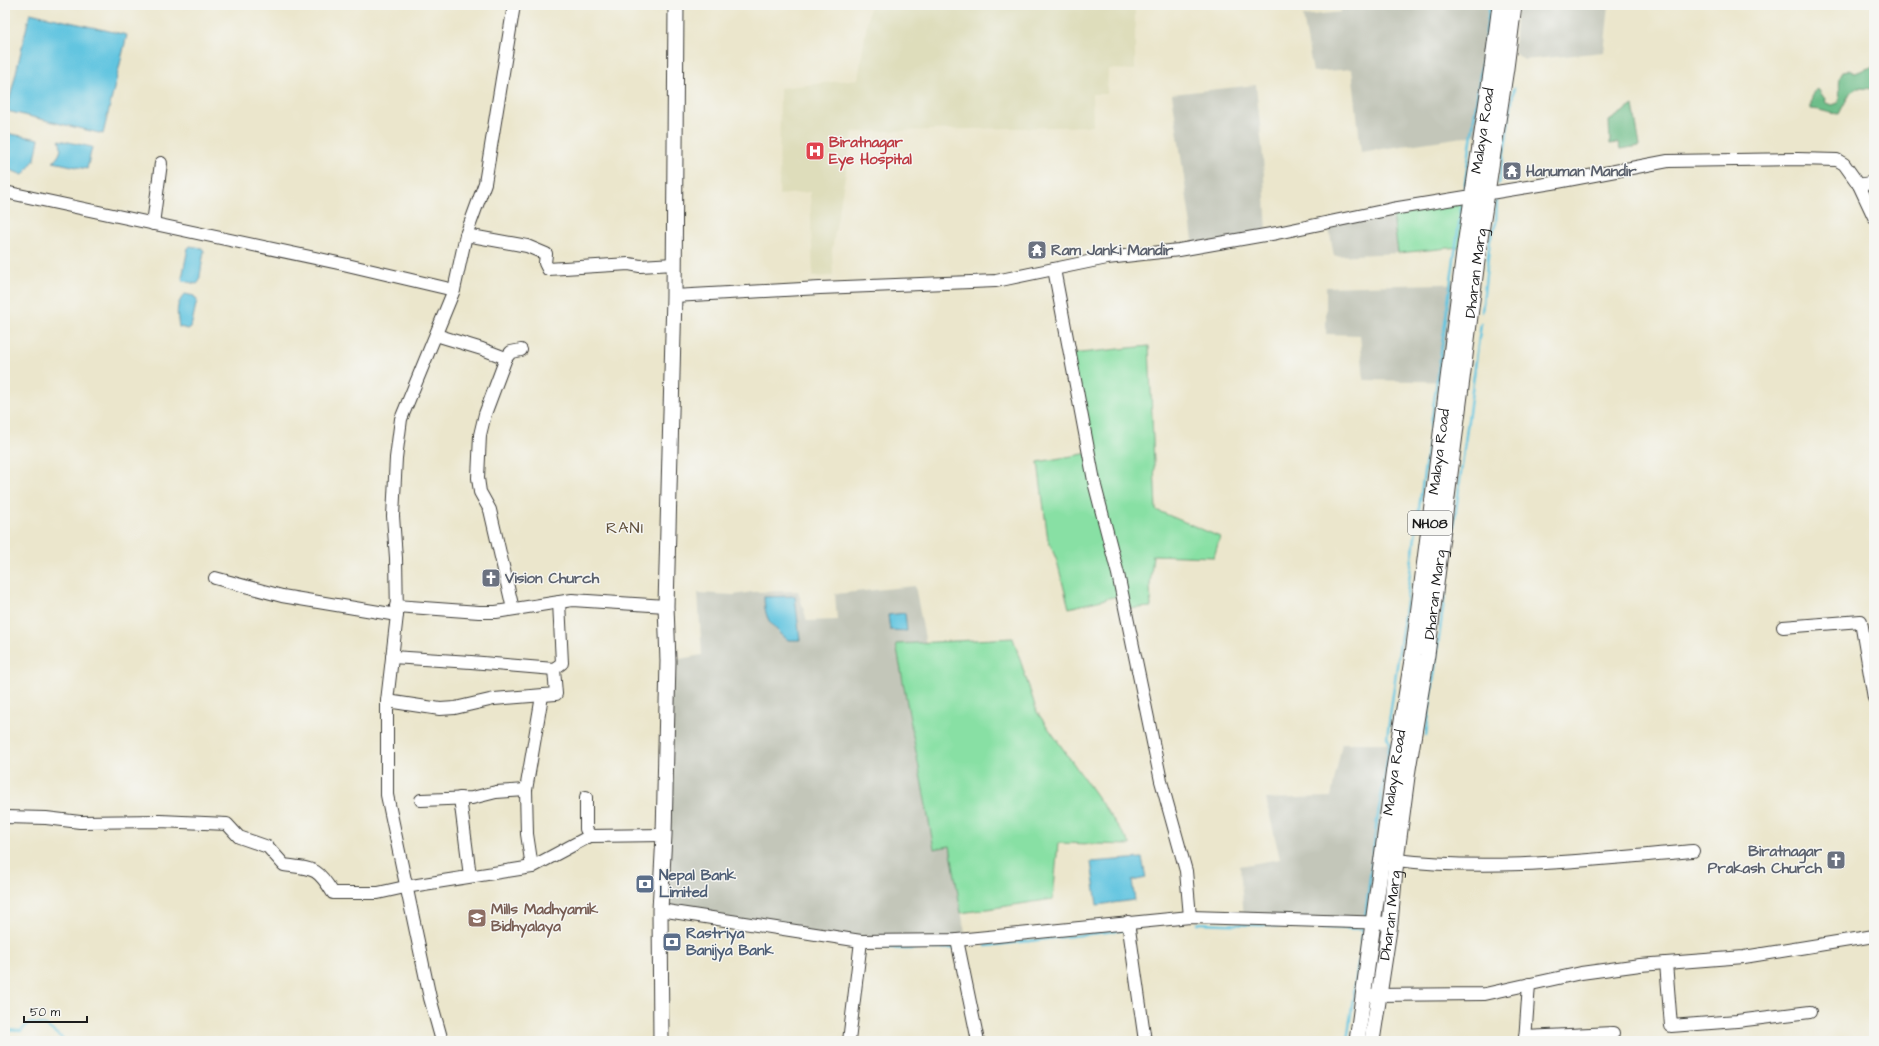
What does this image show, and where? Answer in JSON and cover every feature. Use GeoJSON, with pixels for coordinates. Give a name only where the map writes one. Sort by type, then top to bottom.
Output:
{"type":"FeatureCollection","features":[{"type":"Feature","properties":{"kind":"main road"},"geometry":{"type":"LineString","coordinates":[[661,1041],[660,910],[664,835],[668,661],[666,606],[674,296],[676,5]]}},
{"type":"Feature","properties":{"kind":"main road","name":"Malaya Road"},"geometry":{"type":"LineString","coordinates":[[1357,1041],[1371,995],[1374,922],[1394,769],[1453,399],[1472,195],[1500,5]]}},
{"type":"Feature","properties":{"kind":"main road","name":"Dharan Marg"},"geometry":{"type":"LineString","coordinates":[[1372,1041],[1371,995],[1390,923],[1396,860],[1427,655],[1453,399],[1487,194],[1514,5]]}},
{"type":"Feature","properties":{"kind":"street"},"geometry":{"type":"LineString","coordinates":[[442,1041],[430,998],[405,887],[387,795],[387,701],[396,611],[396,558],[393,516],[396,458],[401,419],[454,290],[466,235],[485,183],[514,5]]}},
{"type":"Feature","properties":{"kind":"street"},"geometry":{"type":"LineString","coordinates":[[674,296],[996,281],[1107,258],[1178,250],[1277,233],[1392,209],[1472,195],[1487,194],[1668,161],[1797,159],[1837,160],[1844,164],[1859,185],[1874,217]]}},
{"type":"Feature","properties":{"kind":"street"},"geometry":{"type":"LineString","coordinates":[[153,224],[162,163]]}},
{"type":"Feature","properties":{"kind":"street"},"geometry":{"type":"LineString","coordinates":[[1859,185],[1874,182]]}},
{"type":"Feature","properties":{"kind":"street"},"geometry":{"type":"LineString","coordinates":[[5,192],[343,264],[454,290]]}},
{"type":"Feature","properties":{"kind":"street"},"geometry":{"type":"LineString","coordinates":[[466,235],[490,241],[527,246],[546,254],[546,267],[548,268],[629,264],[640,266],[674,264]]}},
{"type":"Feature","properties":{"kind":"street"},"geometry":{"type":"LineString","coordinates":[[1054,269],[1095,486],[1118,574],[1161,781],[1186,871],[1190,917]]}},
{"type":"Feature","properties":{"kind":"street"},"geometry":{"type":"LineString","coordinates":[[436,335],[506,358]]}},
{"type":"Feature","properties":{"kind":"street"},"geometry":{"type":"LineString","coordinates":[[513,609],[490,510],[480,492],[478,478],[480,435],[484,414],[506,358],[511,352],[521,350]]}},
{"type":"Feature","properties":{"kind":"street"},"geometry":{"type":"LineString","coordinates":[[215,578],[282,596],[396,611],[479,612],[513,609],[572,600],[666,606]]}},
{"type":"Feature","properties":{"kind":"street"},"geometry":{"type":"LineString","coordinates":[[392,657],[554,669],[562,664],[559,602]]}},
{"type":"Feature","properties":{"kind":"street"},"geometry":{"type":"LineString","coordinates":[[1783,627],[1861,621],[1874,698]]}},
{"type":"Feature","properties":{"kind":"street"},"geometry":{"type":"LineString","coordinates":[[387,701],[440,709],[455,708],[494,699],[556,694],[554,669]]}},
{"type":"Feature","properties":{"kind":"street"},"geometry":{"type":"LineString","coordinates":[[532,867],[527,834],[526,790],[542,696]]}},
{"type":"Feature","properties":{"kind":"street"},"geometry":{"type":"LineString","coordinates":[[422,800],[472,798],[496,792],[526,790]]}},
{"type":"Feature","properties":{"kind":"street"},"geometry":{"type":"LineString","coordinates":[[586,797],[586,829],[590,836]]}},
{"type":"Feature","properties":{"kind":"street"},"geometry":{"type":"LineString","coordinates":[[460,798],[470,876]]}},
{"type":"Feature","properties":{"kind":"street"},"geometry":{"type":"LineString","coordinates":[[5,817],[46,818],[80,822],[160,821],[227,824],[239,837],[268,847],[284,865],[308,868],[322,874],[333,893],[378,893],[470,876],[532,867],[590,836],[664,835]]}},
{"type":"Feature","properties":{"kind":"street"},"geometry":{"type":"LineString","coordinates":[[1396,860],[1420,863],[1560,863],[1693,851]]}},
{"type":"Feature","properties":{"kind":"street"},"geometry":{"type":"LineString","coordinates":[[660,910],[861,941],[957,940],[1190,917],[1390,923]]}},
{"type":"Feature","properties":{"kind":"street"},"geometry":{"type":"LineString","coordinates":[[1128,922],[1145,1041]]}},
{"type":"Feature","properties":{"kind":"street"},"geometry":{"type":"LineString","coordinates":[[1371,995],[1485,994],[1581,973],[1666,963],[1744,957],[1874,936]]}},
{"type":"Feature","properties":{"kind":"street"},"geometry":{"type":"LineString","coordinates":[[957,940],[978,1041]]}},
{"type":"Feature","properties":{"kind":"street"},"geometry":{"type":"LineString","coordinates":[[849,1041],[861,941]]}},
{"type":"Feature","properties":{"kind":"street"},"geometry":{"type":"LineString","coordinates":[[1666,963],[1671,1026],[1737,1021],[1810,1012]]}},
{"type":"Feature","properties":{"kind":"street"},"geometry":{"type":"LineString","coordinates":[[1529,984],[1525,1039],[1612,1033]]}},
{"type":"Feature","properties":{"kind":"shaded area","name":"Biratnagar Eye Hospital"},"geometry":{"type":"Polygon","coordinates":[[[870,5],[1135,5],[1135,70],[1108,69],[1107,94],[1092,94],[1093,126],[853,132],[832,250],[833,276],[813,277],[810,192],[779,195],[780,88],[858,79],[870,5]]]}},
{"type":"Feature","properties":{"kind":"shaded area"},"geometry":{"type":"Polygon","coordinates":[[[1340,5],[1510,5],[1497,132],[1361,152],[1352,69],[1313,72],[1303,16],[1341,12],[1340,5]]]}},
{"type":"Feature","properties":{"kind":"shaded area"},"geometry":{"type":"Polygon","coordinates":[[[1517,5],[1609,5],[1604,52],[1524,60],[1514,52],[1517,5]]]}},
{"type":"Feature","properties":{"kind":"shaded area"},"geometry":{"type":"Polygon","coordinates":[[[1256,85],[1263,157],[1267,235],[1194,247],[1172,94],[1256,85]]]}},
{"type":"Feature","properties":{"kind":"shaded area"},"geometry":{"type":"Polygon","coordinates":[[[1392,209],[1398,253],[1334,256],[1328,223],[1392,209]]]}},
{"type":"Feature","properties":{"kind":"shaded area"},"geometry":{"type":"Polygon","coordinates":[[[1475,283],[1462,382],[1364,380],[1360,335],[1326,334],[1326,287],[1475,283]]]}},
{"type":"Feature","properties":{"kind":"shaded area"},"geometry":{"type":"Polygon","coordinates":[[[915,586],[926,644],[896,645],[934,849],[950,846],[966,939],[861,941],[660,910],[668,661],[702,655],[698,593],[734,595],[752,592],[798,591],[807,621],[837,620],[835,594],[915,586]]]}},
{"type":"Feature","properties":{"kind":"shaded area"},"geometry":{"type":"Polygon","coordinates":[[[1342,743],[1412,743],[1390,923],[1244,919],[1240,866],[1280,859],[1266,799],[1331,797],[1342,743]]]}},
{"type":"Feature","properties":{"kind":"green space"},"geometry":{"type":"Polygon","coordinates":[[[1874,66],[1874,89],[1858,88],[1850,93],[1839,114],[1811,109],[1812,98],[1818,89],[1826,103],[1832,105],[1838,103],[1839,82],[1843,71],[1849,70],[1855,73],[1874,66]]]}},
{"type":"Feature","properties":{"kind":"green space"},"geometry":{"type":"Polygon","coordinates":[[[1633,105],[1640,146],[1620,149],[1618,143],[1610,144],[1609,121],[1633,105]]]}},
{"type":"Feature","properties":{"kind":"green space"},"geometry":{"type":"Polygon","coordinates":[[[1472,195],[1479,245],[1398,253],[1392,209],[1472,195]]]}},
{"type":"Feature","properties":{"kind":"green space"},"geometry":{"type":"Polygon","coordinates":[[[1149,346],[1156,510],[1220,537],[1214,557],[1153,555],[1150,585],[1151,607],[1125,609],[1122,595],[1069,608],[1057,561],[1048,540],[1038,462],[1089,453],[1070,354],[1149,346]]]}},
{"type":"Feature","properties":{"kind":"green space"},"geometry":{"type":"Polygon","coordinates":[[[1013,638],[1037,712],[1131,845],[1058,843],[1053,899],[961,913],[950,846],[934,849],[896,644],[1013,638]]]}},
{"type":"Feature","properties":{"kind":"water"},"geometry":{"type":"Polygon","coordinates":[[[30,13],[127,35],[103,134],[7,111],[30,13]]]}},
{"type":"Feature","properties":{"kind":"water"},"geometry":{"type":"Polygon","coordinates":[[[5,133],[39,139],[35,159],[23,175],[5,168],[5,133]]]}},
{"type":"Feature","properties":{"kind":"water"},"geometry":{"type":"Polygon","coordinates":[[[59,140],[92,147],[87,169],[53,162],[60,152],[61,147],[59,140]]]}},
{"type":"Feature","properties":{"kind":"water"},"geometry":{"type":"Polygon","coordinates":[[[190,246],[202,248],[204,251],[199,282],[197,284],[183,281],[182,278],[188,248],[190,246]]]}},
{"type":"Feature","properties":{"kind":"water"},"geometry":{"type":"Polygon","coordinates":[[[185,294],[194,296],[197,300],[191,327],[188,329],[179,327],[178,318],[178,305],[185,294]]]}},
{"type":"Feature","properties":{"kind":"water"},"geometry":{"type":"Polygon","coordinates":[[[795,596],[800,640],[788,640],[773,626],[767,617],[764,597],[795,596]]]}},
{"type":"Feature","properties":{"kind":"water"},"geometry":{"type":"Polygon","coordinates":[[[905,613],[907,631],[890,630],[888,615],[905,613]]]}},
{"type":"Feature","properties":{"kind":"water"},"geometry":{"type":"Polygon","coordinates":[[[1142,858],[1146,878],[1132,881],[1135,900],[1097,905],[1091,862],[1142,858]]]}},
{"type":"Feature","properties":{"kind":"waterway"},"geometry":{"type":"LineString","coordinates":[[1464,190],[1490,5]]}},
{"type":"Feature","properties":{"kind":"waterway"},"geometry":{"type":"LineString","coordinates":[[1499,184],[1514,88]]}},
{"type":"Feature","properties":{"kind":"waterway"},"geometry":{"type":"LineString","coordinates":[[1482,312],[1490,240],[1496,223],[1497,200]]}},
{"type":"Feature","properties":{"kind":"waterway"},"geometry":{"type":"LineString","coordinates":[[1365,919],[1376,827],[1390,743],[1387,737],[1462,202]]}},
{"type":"Feature","properties":{"kind":"waterway"},"geometry":{"type":"LineString","coordinates":[[1426,735],[1481,323]]}},
{"type":"Feature","properties":{"kind":"waterway"},"geometry":{"type":"LineString","coordinates":[[1197,923],[1363,929],[1347,1041]]}},
{"type":"Feature","properties":{"kind":"waterway"},"geometry":{"type":"LineString","coordinates":[[986,946],[1124,930]]}},
{"type":"Feature","properties":{"kind":"waterway"},"geometry":{"type":"LineString","coordinates":[[879,947],[905,949],[956,948]]}},
{"type":"Feature","properties":{"kind":"waterway"},"geometry":{"type":"LineString","coordinates":[[5,1030],[21,1031],[29,1023],[45,1025],[66,1041]]}},
{"type":"Feature","properties":{"kind":"place","name":"Biratnagar Eye Hospital"},"geometry":{"type":"Point","coordinates":[815,151]}},
{"type":"Feature","properties":{"kind":"place","name":"Hanuman Mandir"},"geometry":{"type":"Point","coordinates":[1512,171]}},
{"type":"Feature","properties":{"kind":"place","name":"Ram Janki Mandir"},"geometry":{"type":"Point","coordinates":[1037,250]}},
{"type":"Feature","properties":{"kind":"place","name":"Vision Church"},"geometry":{"type":"Point","coordinates":[491,578]}},
{"type":"Feature","properties":{"kind":"place","name":"Biratnagar Prakash Church"},"geometry":{"type":"Point","coordinates":[1836,860]}},
{"type":"Feature","properties":{"kind":"place","name":"Nepal Bank Limited"},"geometry":{"type":"Point","coordinates":[645,884]}},
{"type":"Feature","properties":{"kind":"place","name":"Mills Madhyamik Bidhyalaya"},"geometry":{"type":"Point","coordinates":[477,918]}},
{"type":"Feature","properties":{"kind":"place","name":"Rastriya Banijya Bank"},"geometry":{"type":"Point","coordinates":[672,942]}},
{"type":"Feature","properties":{"kind":"district","name":"RANI"},"geometry":{"type":"Point","coordinates":[625,527]}}]}
